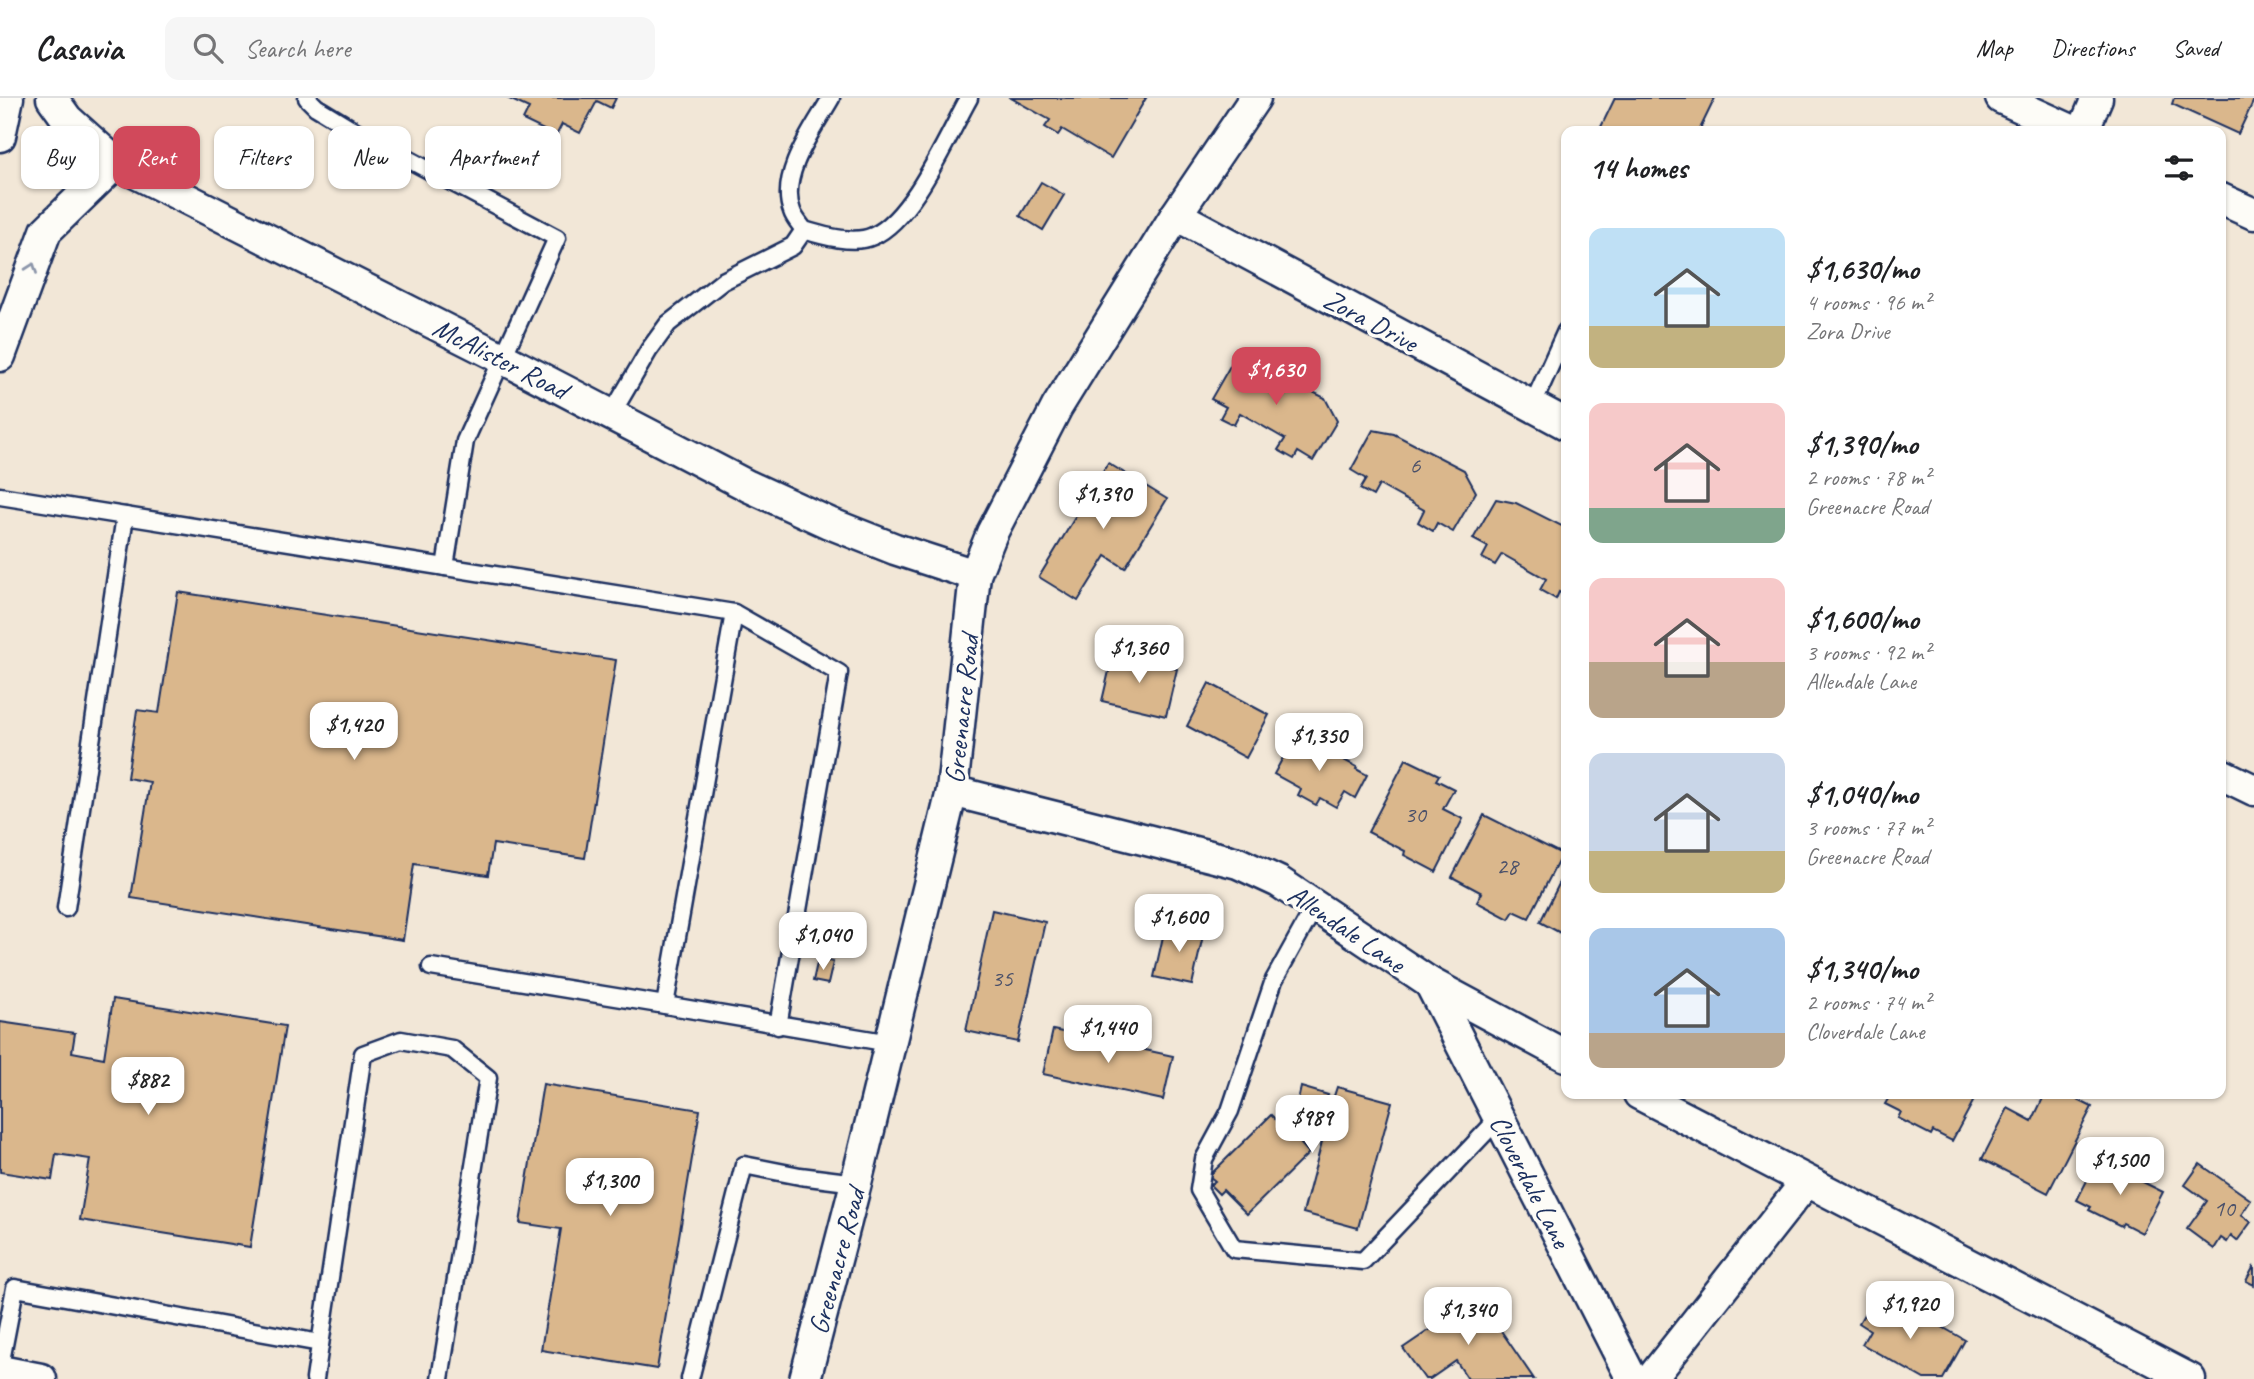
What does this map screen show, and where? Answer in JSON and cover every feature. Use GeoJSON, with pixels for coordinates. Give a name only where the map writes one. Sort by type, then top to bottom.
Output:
{"type":"FeatureCollection","features":[{"type":"Feature","properties":{"kind":"street"},"geometry":{"type":"LineString","coordinates":[[0,136],[8,98]]}},
{"type":"Feature","properties":{"kind":"street","name":"McAlister Road"},"geometry":{"type":"LineString","coordinates":[[52,98],[67,119],[113,160]]}},
{"type":"Feature","properties":{"kind":"street","name":"Greenacre Road"},"geometry":{"type":"LineString","coordinates":[[805,1379],[952,791],[975,575],[992,533],[1057,407],[1176,215],[1255,98]]}},
{"type":"Feature","properties":{"kind":"street"},"geometry":{"type":"LineString","coordinates":[[2001,98],[2062,126]]}},
{"type":"Feature","properties":{"kind":"street"},"geometry":{"type":"LineString","coordinates":[[2085,126],[2097,98]]}},
{"type":"Feature","properties":{"kind":"street"},"geometry":{"type":"LineString","coordinates":[[0,355],[46,230],[113,166]]}},
{"type":"Feature","properties":{"kind":"street","name":"McAlister Road"},"geometry":{"type":"LineString","coordinates":[[167,189],[748,486],[895,549],[975,575]]}},
{"type":"Feature","properties":{"kind":"street"},"geometry":{"type":"LineString","coordinates":[[2226,201],[2254,214]]}},
{"type":"Feature","properties":{"kind":"street","name":"Zora Drive"},"geometry":{"type":"LineString","coordinates":[[1176,215],[1561,421]]}},
{"type":"Feature","properties":{"kind":"street"},"geometry":{"type":"LineString","coordinates":[[2226,776],[2254,790]]}},
{"type":"Feature","properties":{"kind":"street","name":"Allendale Lane"},"geometry":{"type":"LineString","coordinates":[[952,791],[1238,863],[1279,882],[1430,984],[1561,1053]]}},
{"type":"Feature","properties":{"kind":"street","name":"Cloverdale Lane"},"geometry":{"type":"LineString","coordinates":[[1430,984],[1632,1379]]}},
{"type":"Feature","properties":{"kind":"street"},"geometry":{"type":"LineString","coordinates":[[1649,1099],[2189,1379]]}},
{"type":"Feature","properties":{"kind":"street"},"geometry":{"type":"LineString","coordinates":[[1651,1379],[1807,1182]]}},
{"type":"Feature","properties":{"kind":"street"},"geometry":{"type":"LineString","coordinates":[[0,1368],[41,1379]]}},
{"type":"Feature","properties":{"kind":"lane"},"geometry":{"type":"LineString","coordinates":[[307,98],[316,107],[357,132],[557,238],[465,441],[445,567]]}},
{"type":"Feature","properties":{"kind":"lane"},"geometry":{"type":"LineString","coordinates":[[831,98],[794,164],[789,190],[792,211],[804,230],[834,240],[873,237],[902,215],[924,181],[969,98]]}},
{"type":"Feature","properties":{"kind":"lane"},"geometry":{"type":"LineString","coordinates":[[611,415],[649,350],[668,324],[723,281],[793,246],[804,230]]}},
{"type":"Feature","properties":{"kind":"lane"},"geometry":{"type":"LineString","coordinates":[[1532,406],[1561,342]]}},
{"type":"Feature","properties":{"kind":"lane"},"geometry":{"type":"LineString","coordinates":[[0,496],[734,613],[839,673],[778,1026]]}},
{"type":"Feature","properties":{"kind":"lane"},"geometry":{"type":"LineString","coordinates":[[66,908],[125,516]]}},
{"type":"Feature","properties":{"kind":"lane"},"geometry":{"type":"LineString","coordinates":[[665,1005],[734,613]]}},
{"type":"Feature","properties":{"kind":"lane"},"geometry":{"type":"LineString","coordinates":[[1315,906],[1273,980],[1230,1111],[1204,1159],[1199,1190],[1234,1249],[1363,1261],[1499,1118]]}},
{"type":"Feature","properties":{"kind":"lane"},"geometry":{"type":"LineString","coordinates":[[432,967],[890,1043]]}},
{"type":"Feature","properties":{"kind":"lane"},"geometry":{"type":"LineString","coordinates":[[315,1379],[363,1054],[401,1040],[452,1049],[488,1078],[440,1379]]}},
{"type":"Feature","properties":{"kind":"lane"},"geometry":{"type":"LineString","coordinates":[[690,1379],[744,1165],[856,1183]]}},
{"type":"Feature","properties":{"kind":"lane"},"geometry":{"type":"LineString","coordinates":[[0,1368],[15,1288],[320,1343]]}},
{"type":"Feature","properties":{"kind":"building"},"geometry":{"type":"Polygon","coordinates":[[[507,98],[616,98],[611,108],[597,101],[580,133],[562,124],[535,126],[523,120],[529,108],[507,98]]]}},
{"type":"Feature","properties":{"kind":"building"},"geometry":{"type":"Polygon","coordinates":[[[1011,98],[1146,98],[1111,158],[1062,129],[1058,135],[1045,127],[1050,120],[1011,98]]]}},
{"type":"Feature","properties":{"kind":"building"},"geometry":{"type":"Polygon","coordinates":[[[1615,98],[1715,98],[1701,126],[1601,126],[1615,98]]]}},
{"type":"Feature","properties":{"kind":"building"},"geometry":{"type":"Polygon","coordinates":[[[2174,98],[2254,98],[2238,134],[2226,129],[2226,126],[2220,126],[2172,104],[2174,98]]]}},
{"type":"Feature","properties":{"kind":"building"},"geometry":{"type":"Polygon","coordinates":[[[1041,182],[1064,195],[1043,230],[1020,216],[1041,182]]]}},
{"type":"Feature","properties":{"kind":"building"},"geometry":{"type":"Polygon","coordinates":[[[1234,359],[1254,363],[1325,398],[1337,421],[1313,461],[1298,452],[1294,459],[1278,450],[1285,439],[1240,413],[1234,425],[1220,418],[1226,407],[1211,399],[1234,359]]]}},
{"type":"Feature","properties":{"kind":"building"},"geometry":{"type":"Polygon","coordinates":[[[1373,430],[1394,434],[1464,470],[1476,492],[1453,532],[1437,523],[1433,531],[1418,522],[1424,510],[1379,485],[1373,496],[1360,489],[1366,479],[1351,470],[1373,430]]]}},
{"type":"Feature","properties":{"kind":"building"},"geometry":{"type":"Polygon","coordinates":[[[1108,463],[1167,499],[1125,568],[1106,556],[1078,601],[1039,577],[1108,463]]]}},
{"type":"Feature","properties":{"kind":"building"},"geometry":{"type":"Polygon","coordinates":[[[1496,499],[1516,503],[1561,526],[1561,593],[1559,592],[1556,599],[1540,590],[1546,579],[1502,554],[1495,565],[1482,558],[1488,547],[1473,539],[1496,499]]]}},
{"type":"Feature","properties":{"kind":"building"},"geometry":{"type":"Polygon","coordinates":[[[178,592],[616,660],[585,858],[493,844],[488,875],[414,864],[403,940],[131,898],[150,782],[127,778],[137,710],[159,713],[178,592]]]}},
{"type":"Feature","properties":{"kind":"building"},"geometry":{"type":"Polygon","coordinates":[[[1113,654],[1177,669],[1166,716],[1102,701],[1113,654]]]}},
{"type":"Feature","properties":{"kind":"building"},"geometry":{"type":"Polygon","coordinates":[[[1209,683],[1269,715],[1246,758],[1187,726],[1209,683]]]}},
{"type":"Feature","properties":{"kind":"building"},"geometry":{"type":"Polygon","coordinates":[[[1296,734],[1367,775],[1355,798],[1345,792],[1336,807],[1320,798],[1316,805],[1298,795],[1301,789],[1274,774],[1296,734]]]}},
{"type":"Feature","properties":{"kind":"building"},"geometry":{"type":"Polygon","coordinates":[[[1406,759],[1439,775],[1436,780],[1454,789],[1443,809],[1463,819],[1436,872],[1404,855],[1405,851],[1368,832],[1406,759]]]}},
{"type":"Feature","properties":{"kind":"building"},"geometry":{"type":"Polygon","coordinates":[[[1484,815],[1561,854],[1529,918],[1514,911],[1509,919],[1477,902],[1482,893],[1452,877],[1484,815]]]}},
{"type":"Feature","properties":{"kind":"building"},"geometry":{"type":"Polygon","coordinates":[[[1561,880],[1561,933],[1540,922],[1561,880]]]}},
{"type":"Feature","properties":{"kind":"building"},"geometry":{"type":"Polygon","coordinates":[[[992,910],[1045,922],[1018,1042],[966,1031],[992,910]]]}},
{"type":"Feature","properties":{"kind":"building"},"geometry":{"type":"Polygon","coordinates":[[[1166,923],[1204,931],[1192,985],[1154,977],[1166,923]]]}},
{"type":"Feature","properties":{"kind":"building"},"geometry":{"type":"Polygon","coordinates":[[[818,959],[833,962],[828,984],[813,981],[818,959]]]}},
{"type":"Feature","properties":{"kind":"building"},"geometry":{"type":"Polygon","coordinates":[[[113,999],[285,1026],[250,1247],[80,1220],[90,1159],[56,1154],[52,1180],[0,1172],[0,1022],[75,1033],[72,1052],[104,1058],[113,999]]]}},
{"type":"Feature","properties":{"kind":"building"},"geometry":{"type":"Polygon","coordinates":[[[1053,1030],[1173,1056],[1163,1100],[1043,1074],[1053,1030]]]}},
{"type":"Feature","properties":{"kind":"building"},"geometry":{"type":"Polygon","coordinates":[[[543,1084],[700,1110],[657,1369],[541,1350],[561,1229],[520,1223],[543,1084]]]}},
{"type":"Feature","properties":{"kind":"building"},"geometry":{"type":"Polygon","coordinates":[[[1301,1087],[1333,1099],[1337,1087],[1392,1102],[1358,1228],[1303,1213],[1328,1119],[1322,1118],[1318,1128],[1301,1144],[1309,1153],[1247,1214],[1223,1190],[1219,1194],[1210,1185],[1215,1181],[1209,1176],[1271,1115],[1283,1127],[1295,1114],[1301,1087]]]}},
{"type":"Feature","properties":{"kind":"building"},"geometry":{"type":"Polygon","coordinates":[[[1888,1099],[1974,1100],[1952,1141],[1933,1131],[1931,1135],[1898,1118],[1901,1112],[1885,1104],[1888,1099]]]}},
{"type":"Feature","properties":{"kind":"building"},"geometry":{"type":"Polygon","coordinates":[[[2043,1099],[2076,1099],[2092,1107],[2048,1193],[1982,1159],[2008,1108],[2032,1121],[2043,1099]]]}},
{"type":"Feature","properties":{"kind":"building"},"geometry":{"type":"Polygon","coordinates":[[[2105,1163],[2163,1192],[2142,1233],[2089,1210],[2091,1207],[2077,1200],[2094,1167],[2101,1170],[2105,1163]]]}},
{"type":"Feature","properties":{"kind":"building"},"geometry":{"type":"Polygon","coordinates":[[[2200,1164],[2251,1200],[2241,1215],[2251,1222],[2237,1241],[2231,1236],[2227,1242],[2221,1238],[2214,1249],[2187,1229],[2207,1201],[2185,1185],[2200,1164]]]}},
{"type":"Feature","properties":{"kind":"building"},"geometry":{"type":"Polygon","coordinates":[[[2254,1266],[2254,1285],[2246,1281],[2254,1266]]]}},
{"type":"Feature","properties":{"kind":"building"},"geometry":{"type":"Polygon","coordinates":[[[1478,1297],[1534,1379],[1468,1379],[1456,1361],[1430,1379],[1425,1379],[1403,1348],[1478,1297]]]}},
{"type":"Feature","properties":{"kind":"building"},"geometry":{"type":"Polygon","coordinates":[[[1874,1297],[1919,1322],[1923,1316],[1965,1340],[1943,1379],[1924,1379],[1862,1344],[1870,1330],[1859,1323],[1874,1297]]]}}]}
